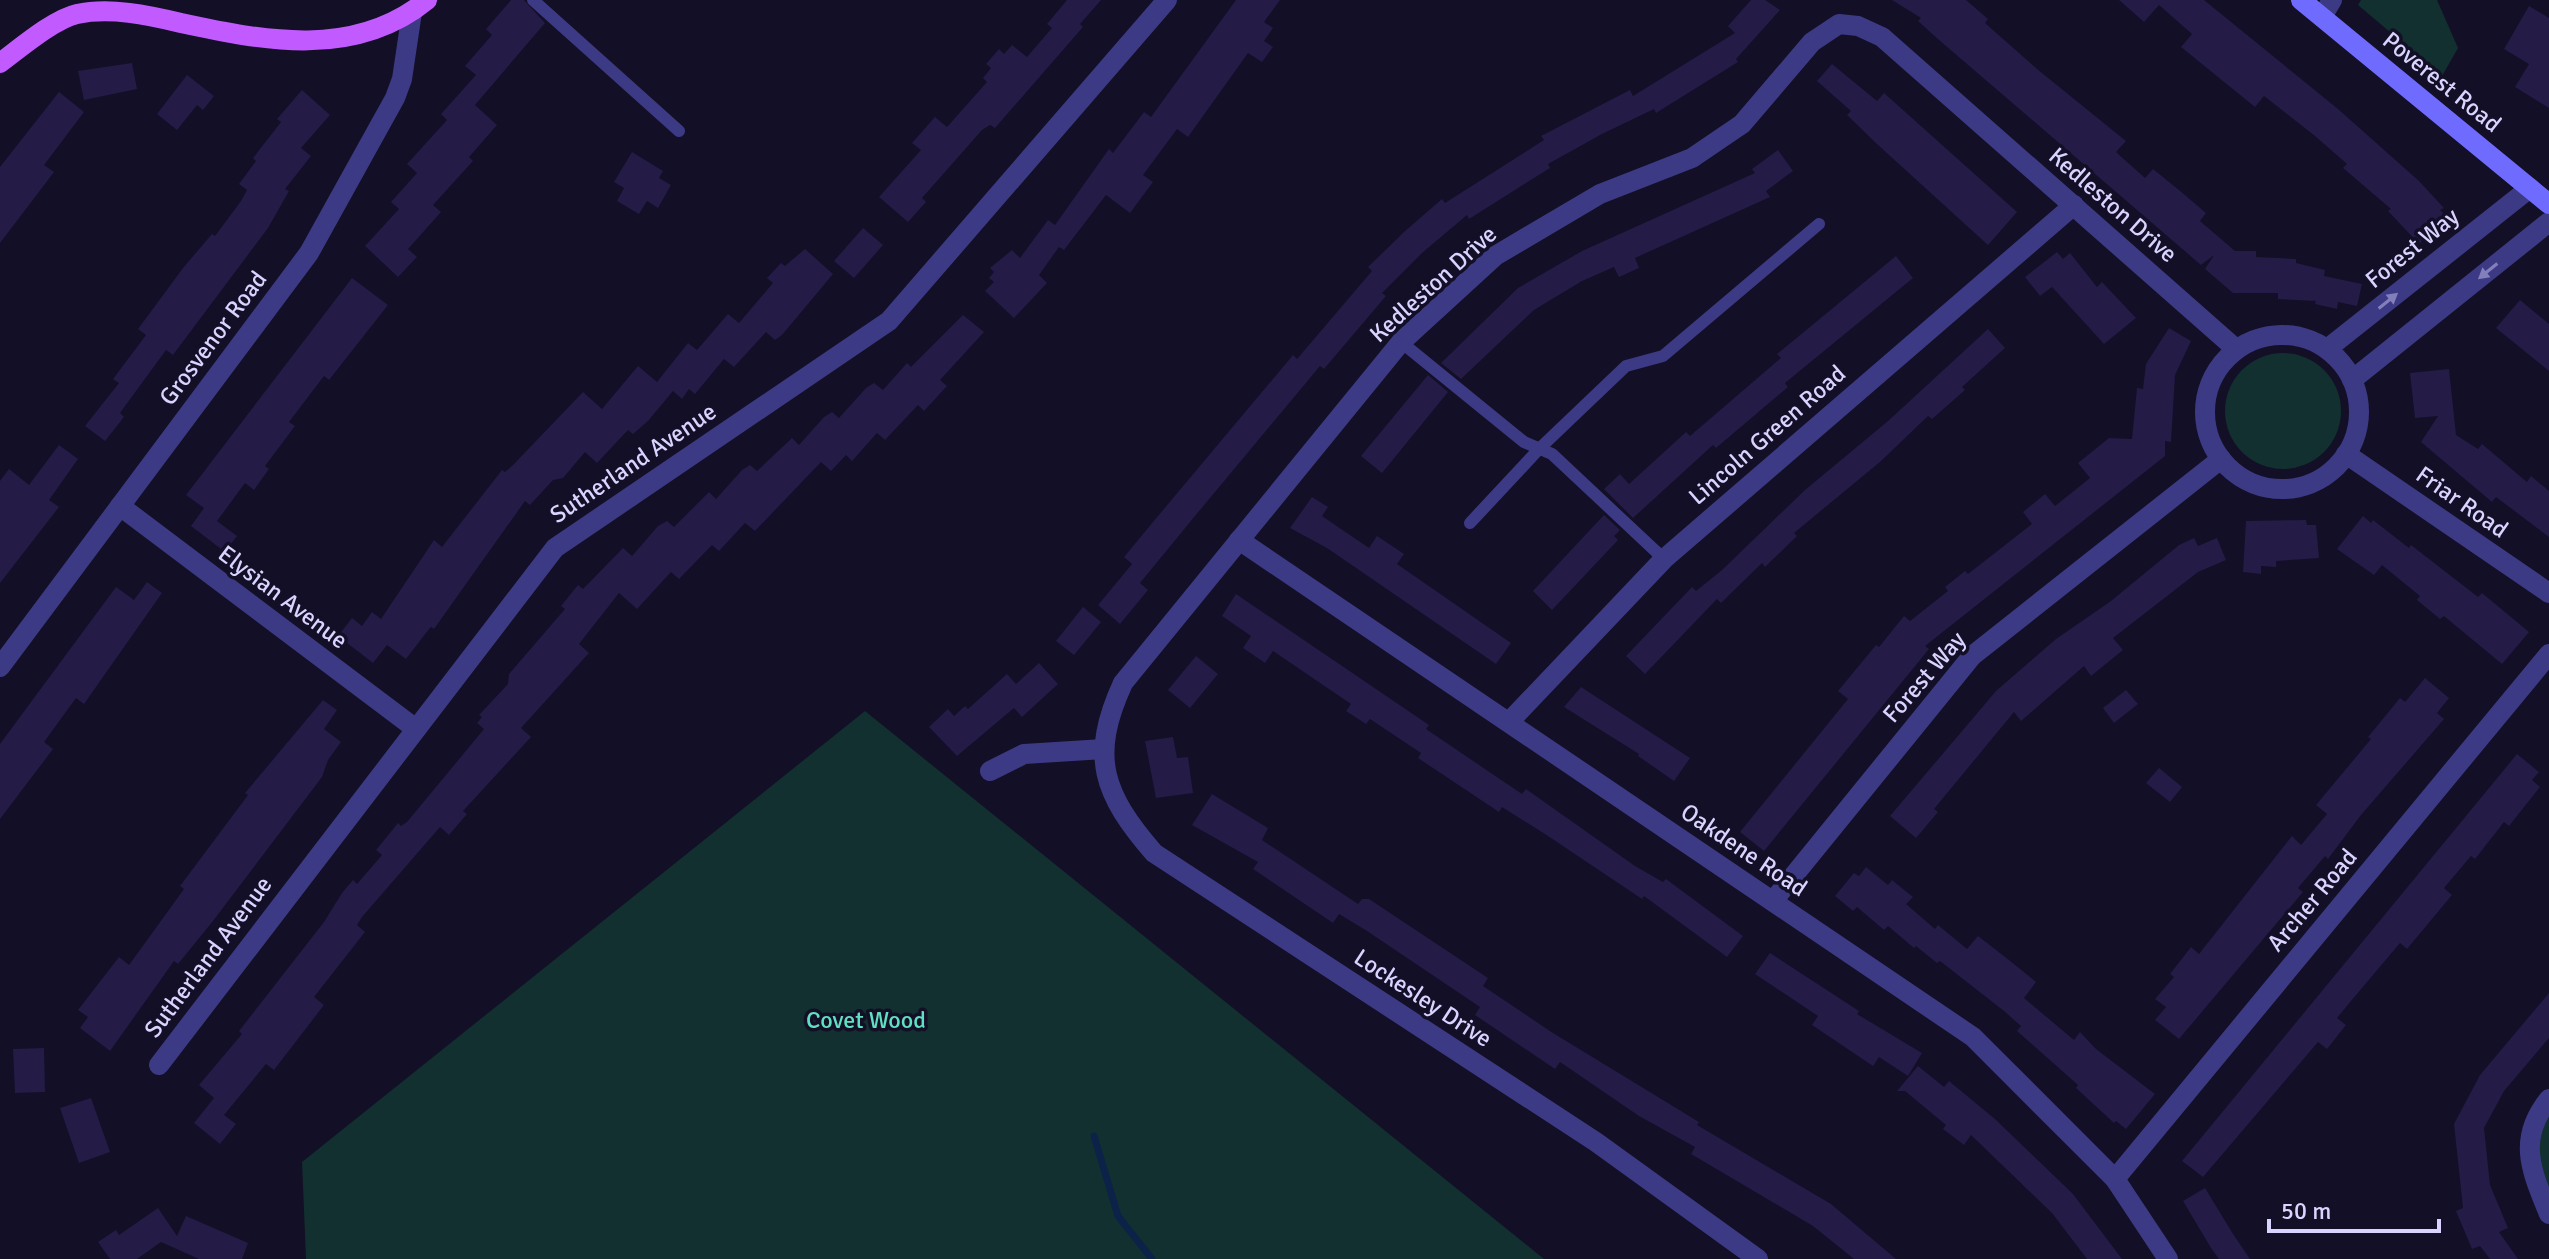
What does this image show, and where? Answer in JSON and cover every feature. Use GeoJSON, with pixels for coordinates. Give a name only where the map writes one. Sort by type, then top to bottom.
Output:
{"type":"FeatureCollection","features":[{"type":"Feature","properties":{"kind":"main road"},"geometry":{"type":"LineString","coordinates":[[0,63],[73,7],[146,15],[241,36],[307,42],[352,37],[420,6]]}},
{"type":"Feature","properties":{"kind":"street","name":"Sutherland Avenue"},"geometry":{"type":"LineString","coordinates":[[159,1065],[555,548],[889,321],[1167,0]]}},
{"type":"Feature","properties":{"kind":"street","name":"Poverest Road"},"geometry":{"type":"LineString","coordinates":[[2301,0],[2327,8],[2549,204]]}},
{"type":"Feature","properties":{"kind":"street","name":"Grosvenor Road"},"geometry":{"type":"LineString","coordinates":[[0,667],[309,253],[395,98],[420,6]]}},
{"type":"Feature","properties":{"kind":"street","name":"Kedleston Drive"},"geometry":{"type":"LineString","coordinates":[[1104,749],[1110,712],[1123,683],[1401,342],[1495,256],[1600,194],[1692,158],[1742,124],[1812,42],[1839,24],[1858,26],[1882,37],[2236,349]]}},
{"type":"Feature","properties":{"kind":"street","name":"Forest Way"},"geometry":{"type":"LineString","coordinates":[[2327,349],[2530,188]]}},
{"type":"Feature","properties":{"kind":"street","name":"Lincoln Green Road"},"geometry":{"type":"LineString","coordinates":[[1509,722],[1664,559],[2074,205]]}},
{"type":"Feature","properties":{"kind":"street"},"geometry":{"type":"LineString","coordinates":[[2352,380],[2549,222]]}},
{"type":"Feature","properties":{"kind":"street"},"geometry":{"type":"LineString","coordinates":[[2282,335],[2305,338],[2327,349],[2352,380],[2358,418],[2346,454],[2319,478],[2285,489],[2261,486],[2238,475],[2221,459],[2209,437],[2204,413],[2213,378],[2236,349],[2258,338],[2282,335]]}},
{"type":"Feature","properties":{"kind":"street","name":"Friar Road"},"geometry":{"type":"LineString","coordinates":[[2346,454],[2549,593]]}},
{"type":"Feature","properties":{"kind":"street","name":"Forest Way"},"geometry":{"type":"LineString","coordinates":[[1773,901],[1972,656],[2221,459]]}},
{"type":"Feature","properties":{"kind":"street","name":"Elysian Avenue"},"geometry":{"type":"LineString","coordinates":[[120,506],[416,729]]}},
{"type":"Feature","properties":{"kind":"street","name":"Oakdene Road"},"geometry":{"type":"LineString","coordinates":[[1239,540],[1973,1037],[2115,1179],[2168,1259]]}},
{"type":"Feature","properties":{"kind":"street","name":"Archer Road"},"geometry":{"type":"LineString","coordinates":[[2115,1179],[2549,654]]}},
{"type":"Feature","properties":{"kind":"street"},"geometry":{"type":"LineString","coordinates":[[990,771],[1024,754],[1104,749]]}},
{"type":"Feature","properties":{"kind":"street","name":"Lockesley Drive"},"geometry":{"type":"LineString","coordinates":[[1104,749],[1108,782],[1122,816],[1154,853],[1596,1142],[1758,1259]]}},
{"type":"Feature","properties":{"kind":"street"},"geometry":{"type":"LineString","coordinates":[[2549,1099],[2538,1113],[2528,1162],[2549,1214]]}},
{"type":"Feature","properties":{"kind":"lane"},"geometry":{"type":"LineString","coordinates":[[533,0],[679,131]]}},
{"type":"Feature","properties":{"kind":"lane"},"geometry":{"type":"LineString","coordinates":[[1470,523],[1539,449],[1626,366],[1663,356],[1819,224]]}},
{"type":"Feature","properties":{"kind":"lane"},"geometry":{"type":"LineString","coordinates":[[1401,342],[1524,442],[1552,454],[1664,559]]}},
{"type":"Feature","properties":{"kind":"green space"},"geometry":{"type":"Polygon","coordinates":[[[2361,0],[2437,0],[2458,48],[2442,76],[2358,5],[2361,0]]]}},
{"type":"Feature","properties":{"kind":"green space"},"geometry":{"type":"Polygon","coordinates":[[[2283,353],[2305,358],[2324,370],[2336,389],[2341,411],[2336,433],[2324,452],[2305,464],[2283,469],[2261,464],[2242,452],[2230,433],[2225,411],[2230,389],[2242,370],[2261,358],[2283,353]]]}},
{"type":"Feature","properties":{"kind":"green space","name":"Covet Wood"},"geometry":{"type":"Polygon","coordinates":[[[865,711],[1544,1259],[306,1259],[302,1162],[865,711]]]}},
{"type":"Feature","properties":{"kind":"green space"},"geometry":{"type":"Polygon","coordinates":[[[2549,1115],[2549,1196],[2538,1156],[2549,1115]]]}},
{"type":"Feature","properties":{"kind":"building"},"geometry":{"type":"Polygon","coordinates":[[[511,0],[524,0],[545,23],[475,105],[497,125],[469,157],[473,161],[433,205],[441,212],[408,249],[417,257],[398,277],[365,246],[399,209],[391,202],[417,173],[407,164],[447,120],[441,114],[476,75],[465,66],[492,35],[486,29],[511,0]]]}},
{"type":"Feature","properties":{"kind":"building"},"geometry":{"type":"Polygon","coordinates":[[[1067,0],[1101,0],[1080,24],[1083,27],[995,128],[990,125],[982,130],[922,198],[926,202],[908,222],[879,197],[921,150],[912,143],[935,117],[947,127],[987,82],[983,78],[991,68],[986,64],[999,49],[1004,54],[1012,45],[1027,57],[1052,28],[1047,24],[1067,0]]]}},
{"type":"Feature","properties":{"kind":"building"},"geometry":{"type":"Polygon","coordinates":[[[1236,0],[1280,0],[1264,22],[1273,28],[1264,41],[1273,47],[1262,62],[1248,53],[1188,137],[1177,129],[1143,175],[1153,182],[1130,213],[1106,195],[1064,250],[1059,247],[1039,275],[1047,283],[1014,318],[985,291],[994,282],[989,278],[994,272],[990,268],[1012,250],[1020,258],[1048,220],[1055,225],[1109,149],[1113,153],[1144,112],[1151,117],[1236,0]]]}},
{"type":"Feature","properties":{"kind":"building"},"geometry":{"type":"Polygon","coordinates":[[[1751,0],[1765,0],[1780,10],[1736,59],[1738,62],[1656,113],[1654,109],[1548,164],[1550,168],[1469,219],[1467,215],[1422,253],[1382,293],[1386,296],[1324,369],[1320,366],[1140,583],[1148,590],[1120,624],[1098,605],[1132,564],[1124,557],[1293,355],[1297,359],[1372,271],[1368,267],[1404,232],[1442,199],[1445,203],[1544,140],[1541,136],[1630,90],[1633,96],[1735,33],[1728,26],[1751,0]]]}},
{"type":"Feature","properties":{"kind":"building"},"geometry":{"type":"Polygon","coordinates":[[[1892,0],[1966,0],[1988,19],[1985,23],[2037,69],[2126,141],[2116,152],[2145,178],[2153,169],[2179,190],[2206,213],[2200,221],[2235,251],[2256,251],[2256,257],[2296,259],[2296,263],[2325,270],[2324,276],[2362,284],[2357,306],[2338,302],[2337,309],[2315,304],[2316,301],[2278,299],[2278,293],[2233,293],[2205,269],[2214,255],[2201,265],[1939,40],[1918,21],[1921,18],[1892,0]]]}},
{"type":"Feature","properties":{"kind":"building"},"geometry":{"type":"Polygon","coordinates":[[[2119,0],[2204,0],[2338,109],[2419,181],[2444,208],[2440,210],[2447,217],[2419,244],[2388,211],[2391,209],[2343,168],[2347,164],[2315,136],[2264,96],[2255,107],[2181,47],[2192,34],[2159,5],[2144,22],[2119,0]]]}},
{"type":"Feature","properties":{"kind":"building"},"geometry":{"type":"Polygon","coordinates":[[[2529,6],[2549,18],[2549,108],[2515,87],[2529,64],[2504,49],[2529,6]]]}},
{"type":"Feature","properties":{"kind":"building"},"geometry":{"type":"Polygon","coordinates":[[[132,63],[137,89],[84,100],[78,71],[132,63]]]}},
{"type":"Feature","properties":{"kind":"building"},"geometry":{"type":"Polygon","coordinates":[[[1832,64],[1877,101],[1884,93],[2017,212],[1988,245],[1877,144],[1847,115],[1851,111],[1817,81],[1832,64]]]}},
{"type":"Feature","properties":{"kind":"building"},"geometry":{"type":"Polygon","coordinates":[[[187,75],[214,96],[203,110],[197,105],[177,130],[157,114],[187,75]]]}},
{"type":"Feature","properties":{"kind":"building"},"geometry":{"type":"Polygon","coordinates":[[[302,90],[330,115],[301,148],[311,156],[285,189],[289,191],[268,228],[173,355],[166,350],[120,413],[124,417],[105,441],[85,426],[119,383],[113,379],[146,335],[138,329],[183,268],[212,234],[215,236],[241,201],[247,190],[239,184],[256,161],[253,158],[281,122],[277,119],[302,90]]]}},
{"type":"Feature","properties":{"kind":"building"},"geometry":{"type":"Polygon","coordinates":[[[59,92],[84,112],[44,165],[54,172],[0,243],[0,167],[59,92]]]}},
{"type":"Feature","properties":{"kind":"building"},"geometry":{"type":"Polygon","coordinates":[[[1778,150],[1793,171],[1766,191],[1770,197],[1635,258],[1639,268],[1619,277],[1614,267],[1582,281],[1534,310],[1461,379],[1441,363],[1518,288],[1582,251],[1755,173],[1752,169],[1778,150]]]}},
{"type":"Feature","properties":{"kind":"building"},"geometry":{"type":"Polygon","coordinates":[[[632,152],[663,171],[659,178],[671,185],[658,208],[647,201],[639,214],[617,201],[624,188],[614,182],[632,152]]]}},
{"type":"Feature","properties":{"kind":"building"},"geometry":{"type":"Polygon","coordinates":[[[863,228],[883,245],[854,278],[834,261],[863,228]]]}},
{"type":"Feature","properties":{"kind":"building"},"geometry":{"type":"Polygon","coordinates":[[[805,249],[833,274],[782,335],[775,340],[766,332],[734,367],[724,359],[695,394],[689,389],[682,399],[673,391],[648,421],[633,434],[628,430],[597,463],[585,452],[563,478],[553,480],[530,505],[525,501],[434,629],[431,627],[406,659],[387,645],[373,663],[338,636],[352,618],[362,626],[372,612],[381,619],[434,540],[442,547],[502,470],[505,472],[513,465],[583,392],[602,409],[638,366],[657,382],[688,343],[697,350],[728,314],[739,323],[773,283],[767,278],[781,263],[785,266],[805,249]]]}},
{"type":"Feature","properties":{"kind":"building"},"geometry":{"type":"Polygon","coordinates":[[[2057,252],[2063,259],[2070,253],[2097,287],[2102,282],[2136,318],[2104,344],[2052,287],[2040,296],[2025,277],[2057,252]]]}},
{"type":"Feature","properties":{"kind":"building"},"geometry":{"type":"Polygon","coordinates":[[[1896,256],[1913,278],[1785,383],[1788,387],[1716,448],[1713,445],[1633,518],[1604,489],[1620,474],[1629,484],[1686,432],[1690,436],[1781,358],[1777,354],[1896,256]]]}},
{"type":"Feature","properties":{"kind":"building"},"geometry":{"type":"Polygon","coordinates":[[[352,278],[388,305],[329,380],[324,376],[289,422],[295,426],[265,466],[269,469],[254,490],[245,483],[217,521],[237,536],[225,552],[191,526],[204,508],[186,495],[352,278]]]}},
{"type":"Feature","properties":{"kind":"building"},"geometry":{"type":"Polygon","coordinates":[[[2520,300],[2549,324],[2549,371],[2496,328],[2520,300]]]}},
{"type":"Feature","properties":{"kind":"building"},"geometry":{"type":"Polygon","coordinates":[[[963,315],[984,332],[940,380],[947,386],[924,411],[918,405],[885,440],[877,433],[852,461],[846,455],[831,471],[821,462],[755,531],[745,523],[719,551],[712,545],[679,579],[671,572],[637,609],[619,593],[579,644],[589,653],[521,728],[531,737],[463,811],[467,814],[449,835],[440,827],[362,917],[357,925],[365,932],[314,997],[324,1005],[274,1070],[266,1064],[224,1115],[236,1124],[220,1144],[194,1123],[214,1098],[199,1085],[242,1034],[239,1031],[324,922],[342,893],[353,880],[357,884],[382,855],[376,850],[398,823],[401,826],[407,822],[484,729],[477,723],[482,717],[479,715],[508,684],[509,674],[565,609],[561,606],[578,585],[583,589],[623,548],[632,556],[658,526],[667,521],[674,527],[709,492],[716,499],[742,470],[750,465],[757,471],[792,438],[799,445],[824,417],[832,412],[839,418],[866,388],[874,383],[883,390],[907,363],[911,367],[963,315]]]}},
{"type":"Feature","properties":{"kind":"building"},"geometry":{"type":"Polygon","coordinates":[[[2169,328],[2191,341],[2175,375],[2171,442],[2165,441],[2165,456],[1925,646],[1929,649],[1764,851],[1740,832],[1848,699],[1838,691],[1904,616],[1910,621],[1948,591],[1945,587],[1965,571],[1968,574],[2032,524],[2023,512],[2045,494],[2055,506],[2090,478],[2078,463],[2109,438],[2132,439],[2137,388],[2143,389],[2146,364],[2169,328]]]}},
{"type":"Feature","properties":{"kind":"building"},"geometry":{"type":"Polygon","coordinates":[[[1988,329],[2005,348],[1962,387],[1965,390],[1932,419],[1928,416],[1880,462],[1794,533],[1797,536],[1765,567],[1762,563],[1721,603],[1717,599],[1645,674],[1626,656],[1692,587],[1696,591],[1722,570],[1805,490],[1888,421],[1988,329]]]}},
{"type":"Feature","properties":{"kind":"building"},"geometry":{"type":"Polygon","coordinates":[[[2449,369],[2456,435],[2478,449],[2482,444],[2527,482],[2531,476],[2549,491],[2549,537],[2496,497],[2492,502],[2421,442],[2438,416],[2415,418],[2410,373],[2449,369]]]}},
{"type":"Feature","properties":{"kind":"building"},"geometry":{"type":"Polygon","coordinates":[[[1428,375],[1448,392],[1382,473],[1361,456],[1428,375]]]}},
{"type":"Feature","properties":{"kind":"building"},"geometry":{"type":"Polygon","coordinates":[[[59,445],[78,459],[49,500],[59,507],[0,583],[0,481],[9,469],[29,485],[59,445]]]}},
{"type":"Feature","properties":{"kind":"building"},"geometry":{"type":"Polygon","coordinates":[[[1312,497],[1328,507],[1322,516],[1369,548],[1377,536],[1404,554],[1397,564],[1511,643],[1496,664],[1327,548],[1290,528],[1312,497]]]}},
{"type":"Feature","properties":{"kind":"building"},"geometry":{"type":"Polygon","coordinates":[[[1604,515],[1620,530],[1614,536],[1618,540],[1552,610],[1533,591],[1604,515]]]}},
{"type":"Feature","properties":{"kind":"building"},"geometry":{"type":"Polygon","coordinates":[[[2363,516],[2371,523],[2373,520],[2409,548],[2411,545],[2478,597],[2482,593],[2529,632],[2502,664],[2444,616],[2440,619],[2417,600],[2420,596],[2382,565],[2374,575],[2337,549],[2363,516]]]}},
{"type":"Feature","properties":{"kind":"building"},"geometry":{"type":"Polygon","coordinates":[[[2306,520],[2307,525],[2316,525],[2319,558],[2276,561],[2276,567],[2261,566],[2261,574],[2243,572],[2246,521],[2306,520]]]}},
{"type":"Feature","properties":{"kind":"building"},"geometry":{"type":"Polygon","coordinates":[[[2194,538],[2198,546],[2217,538],[2226,560],[2198,572],[2113,638],[2123,650],[2091,676],[2084,666],[2021,721],[2014,712],[1934,809],[1938,812],[1916,838],[1890,816],[1996,691],[2056,639],[2111,601],[2179,545],[2194,538]]]}},
{"type":"Feature","properties":{"kind":"building"},"geometry":{"type":"Polygon","coordinates":[[[147,582],[162,593],[84,704],[76,698],[44,742],[53,749],[0,819],[0,744],[116,587],[134,600],[147,582]]]}},
{"type":"Feature","properties":{"kind":"building"},"geometry":{"type":"Polygon","coordinates":[[[1236,594],[1429,725],[1426,729],[1522,794],[1526,789],[1635,866],[1663,882],[1666,879],[1743,936],[1727,957],[1644,896],[1642,899],[1502,807],[1499,812],[1418,758],[1421,753],[1370,719],[1366,724],[1346,711],[1351,704],[1273,651],[1265,663],[1243,648],[1251,636],[1222,616],[1236,594]]]}},
{"type":"Feature","properties":{"kind":"building"},"geometry":{"type":"Polygon","coordinates":[[[1083,607],[1101,622],[1074,655],[1056,641],[1083,607]]]}},
{"type":"Feature","properties":{"kind":"building"},"geometry":{"type":"Polygon","coordinates":[[[1196,656],[1218,674],[1190,708],[1168,690],[1196,656]]]}},
{"type":"Feature","properties":{"kind":"building"},"geometry":{"type":"Polygon","coordinates":[[[1039,663],[1058,684],[1022,717],[1014,708],[957,756],[929,727],[948,709],[954,716],[965,706],[968,709],[1007,674],[1016,684],[1039,663]]]}},
{"type":"Feature","properties":{"kind":"building"},"geometry":{"type":"Polygon","coordinates":[[[2425,678],[2449,698],[2437,713],[2444,719],[2361,815],[2328,859],[2325,856],[2298,888],[2303,892],[2179,1039],[2155,1020],[2166,1007],[2155,999],[2174,977],[2170,974],[2191,947],[2199,954],[2292,836],[2301,845],[2327,814],[2316,805],[2371,739],[2368,737],[2400,698],[2405,702],[2425,678]]]}},
{"type":"Feature","properties":{"kind":"building"},"geometry":{"type":"Polygon","coordinates":[[[1581,687],[1690,758],[1674,781],[1639,754],[1564,707],[1581,687]]]}},
{"type":"Feature","properties":{"kind":"building"},"geometry":{"type":"Polygon","coordinates":[[[2126,690],[2138,704],[2114,723],[2103,708],[2126,690]]]}},
{"type":"Feature","properties":{"kind":"building"},"geometry":{"type":"Polygon","coordinates":[[[323,700],[337,710],[324,729],[341,742],[328,760],[322,777],[213,921],[178,964],[174,961],[110,1051],[80,1028],[88,1017],[78,1010],[119,957],[129,965],[184,889],[180,886],[248,795],[245,793],[323,700]]]}},
{"type":"Feature","properties":{"kind":"building"},"geometry":{"type":"Polygon","coordinates":[[[1173,737],[1177,758],[1188,757],[1193,793],[1156,798],[1145,741],[1173,737]]]}},
{"type":"Feature","properties":{"kind":"building"},"geometry":{"type":"Polygon","coordinates":[[[2517,754],[2539,772],[2532,780],[2540,787],[2509,826],[2504,822],[2475,859],[2471,856],[2444,888],[2452,895],[2407,949],[2400,943],[2337,1018],[2346,1025],[2327,1049],[2318,1042],[2203,1177],[2182,1161],[2517,754]]]}},
{"type":"Feature","properties":{"kind":"building"},"geometry":{"type":"Polygon","coordinates":[[[2159,768],[2182,787],[2170,802],[2146,783],[2159,768]]]}},
{"type":"Feature","properties":{"kind":"building"},"geometry":{"type":"Polygon","coordinates":[[[1212,794],[1268,828],[1262,840],[1358,904],[1362,899],[1369,899],[1488,978],[1483,986],[1553,1033],[1699,1122],[1697,1125],[1831,1204],[1896,1259],[1854,1259],[1813,1226],[1691,1154],[1695,1147],[1639,1116],[1560,1062],[1555,1069],[1475,1015],[1480,1007],[1367,931],[1339,914],[1333,923],[1253,869],[1258,862],[1192,825],[1212,794]]]}},
{"type":"Feature","properties":{"kind":"building"},"geometry":{"type":"Polygon","coordinates":[[[1866,867],[1888,885],[1892,880],[1913,897],[1906,904],[1935,929],[1938,925],[1967,949],[1978,936],[2009,960],[2036,982],[2024,998],[2074,1040],[2080,1032],[2096,1049],[2155,1094],[2126,1129],[2116,1121],[2114,1123],[2076,1088],[2078,1085],[2017,1031],[2021,1026],[2004,1011],[1940,961],[1937,963],[1916,946],[1914,948],[1888,926],[1884,930],[1857,907],[1853,911],[1835,896],[1854,873],[1859,876],[1866,867]]]}},
{"type":"Feature","properties":{"kind":"building"},"geometry":{"type":"Polygon","coordinates":[[[1770,953],[1859,1011],[1857,1014],[1922,1053],[1908,1076],[1879,1057],[1873,1066],[1812,1025],[1818,1016],[1755,974],[1770,953]]]}},
{"type":"Feature","properties":{"kind":"building"},"geometry":{"type":"Polygon","coordinates":[[[2549,993],[2549,1038],[2504,1091],[2484,1128],[2490,1185],[2508,1228],[2499,1232],[2518,1259],[2490,1259],[2480,1246],[2472,1249],[2456,1211],[2463,1208],[2454,1124],[2480,1075],[2549,993]]]}},
{"type":"Feature","properties":{"kind":"building"},"geometry":{"type":"Polygon","coordinates":[[[44,1048],[45,1092],[15,1093],[13,1049],[44,1048]]]}},
{"type":"Feature","properties":{"kind":"building"},"geometry":{"type":"Polygon","coordinates":[[[1918,1066],[1944,1087],[1949,1081],[1995,1119],[2073,1194],[2122,1259],[2087,1259],[2052,1213],[1971,1135],[1964,1145],[1943,1129],[1946,1125],[1905,1091],[1897,1091],[1918,1066]]]}},
{"type":"Feature","properties":{"kind":"building"},"geometry":{"type":"Polygon","coordinates":[[[91,1098],[110,1152],[79,1163],[60,1108],[91,1098]]]}},
{"type":"Feature","properties":{"kind":"building"},"geometry":{"type":"Polygon","coordinates":[[[2205,1188],[2250,1259],[2219,1259],[2211,1248],[2183,1201],[2205,1188]]]}},
{"type":"Feature","properties":{"kind":"building"},"geometry":{"type":"Polygon","coordinates":[[[158,1208],[177,1236],[186,1216],[248,1243],[242,1259],[199,1259],[161,1242],[137,1259],[110,1259],[98,1242],[116,1230],[119,1235],[158,1208]]]}},
{"type":"Feature","properties":{"kind":"waterway"},"geometry":{"type":"LineString","coordinates":[[1094,1136],[1118,1216],[1152,1259]]}}]}
